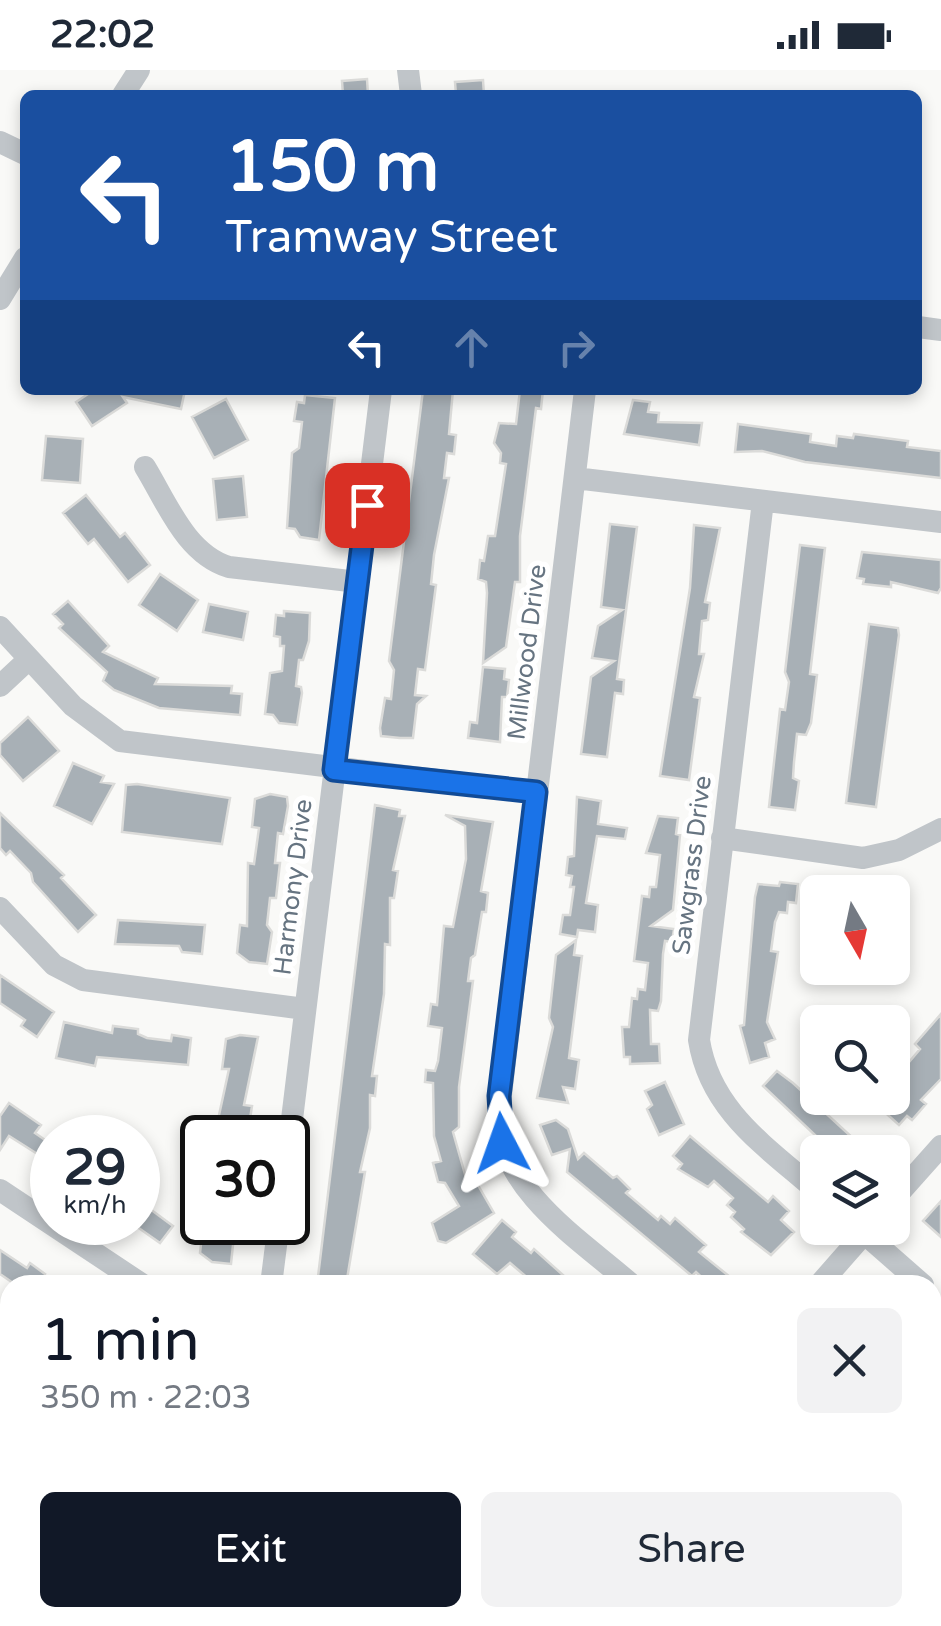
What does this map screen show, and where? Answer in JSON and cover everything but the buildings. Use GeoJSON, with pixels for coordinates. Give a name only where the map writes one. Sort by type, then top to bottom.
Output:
{"type":"FeatureCollection","features":[{"type":"Feature","properties":{"kind":"street"},"geometry":{"type":"LineString","coordinates":[[0,300],[20,266]]}},
{"type":"Feature","properties":{"kind":"street","name":"Harmony Drive"},"geometry":{"type":"LineString","coordinates":[[292,1115],[380,395]]}},
{"type":"Feature","properties":{"kind":"street","name":"Millwood Drive"},"geometry":{"type":"LineString","coordinates":[[584,395],[499,1096],[500,1133],[512,1168],[526,1189],[621,1275]]}},
{"type":"Feature","properties":{"kind":"street"},"geometry":{"type":"LineString","coordinates":[[146,467],[189,539],[213,560],[229,567],[358,582]]}},
{"type":"Feature","properties":{"kind":"street"},"geometry":{"type":"LineString","coordinates":[[574,478],[941,522]]}},
{"type":"Feature","properties":{"kind":"street","name":"Sawgrass Drive"},"geometry":{"type":"LineString","coordinates":[[764,500],[700,1018],[704,1064],[726,1109],[800,1176]]}},
{"type":"Feature","properties":{"kind":"street"},"geometry":{"type":"LineString","coordinates":[[0,627],[88,720],[120,741],[536,792]]}},
{"type":"Feature","properties":{"kind":"street"},"geometry":{"type":"LineString","coordinates":[[0,686],[29,659]]}},
{"type":"Feature","properties":{"kind":"street"},"geometry":{"type":"LineString","coordinates":[[722,838],[863,858],[899,850],[941,829]]}},
{"type":"Feature","properties":{"kind":"street"},"geometry":{"type":"LineString","coordinates":[[0,908],[54,965],[83,980],[305,1009]]}},
{"type":"Feature","properties":{"kind":"street"},"geometry":{"type":"LineString","coordinates":[[910,1181],[941,1146]]}},
{"type":"Feature","properties":{"kind":"street"},"geometry":{"type":"LineString","coordinates":[[0,1190],[128,1275]]}},
{"type":"Feature","properties":{"kind":"street"},"geometry":{"type":"LineString","coordinates":[[272,1275],[276,1245]]}},
{"type":"Feature","properties":{"kind":"street"},"geometry":{"type":"LineString","coordinates":[[827,1275],[851,1245]]}},
{"type":"Feature","properties":{"kind":"street"},"geometry":{"type":"LineString","coordinates":[[881,1245],[913,1275]]}},
{"type":"Feature","properties":{"kind":"route"},"geometry":{"type":"LineString","coordinates":[[367,505],[334,770],[536,792],[499,1096],[502,1143]]}}]}
